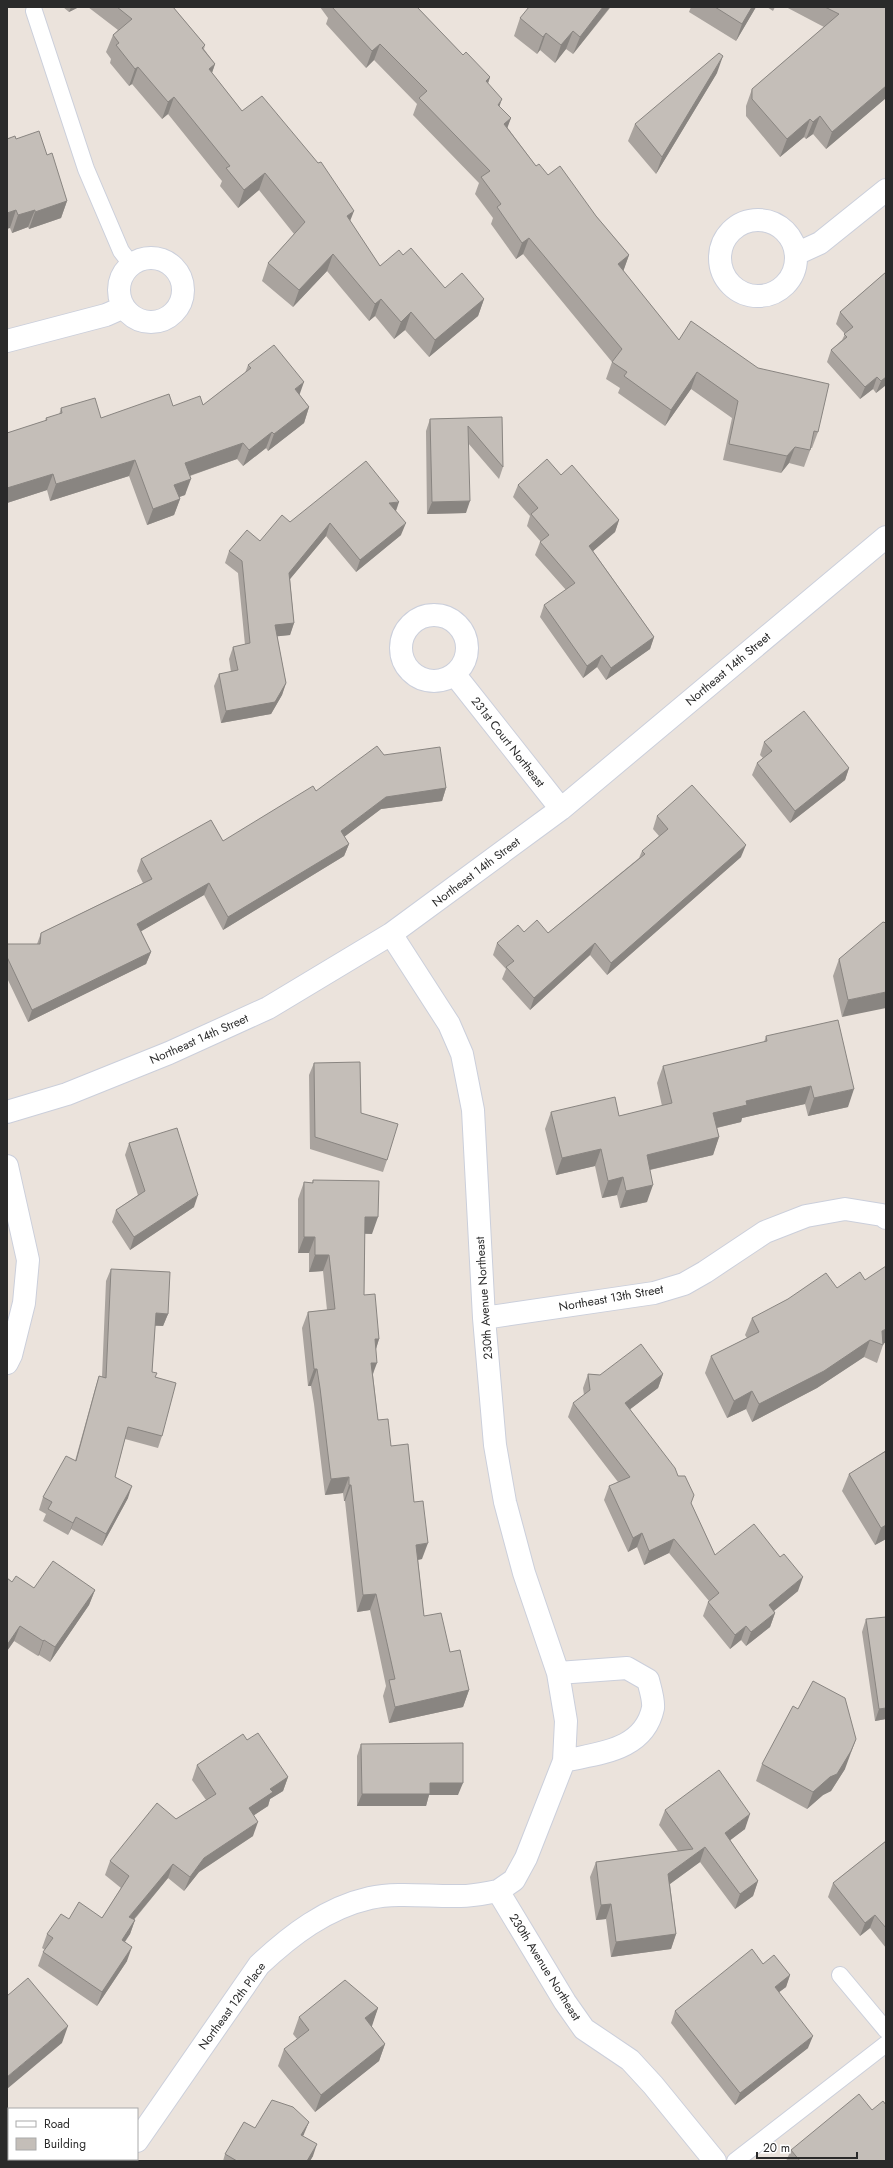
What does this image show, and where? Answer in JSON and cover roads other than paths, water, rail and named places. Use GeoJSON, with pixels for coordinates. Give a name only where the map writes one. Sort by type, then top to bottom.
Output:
{"type":"FeatureCollection","features":[{"type":"Feature","properties":{"kind":"street"},"geometry":{"type":"LineString","coordinates":[[796,254],[820,243],[886,190]]}},
{"type":"Feature","properties":{"kind":"street"},"geometry":{"type":"LineString","coordinates":[[145,258],[157,258],[169,263],[178,272],[183,284],[182,296],[177,308],[168,317],[156,322],[144,322],[132,316],[124,307],[119,296],[119,283],[124,272],[131,264],[145,258]]}},
{"type":"Feature","properties":{"kind":"street"},"geometry":{"type":"LineString","coordinates":[[7,341],[106,315],[124,307]]}},
{"type":"Feature","properties":{"kind":"street","name":"Northeast 14th Street"},"geometry":{"type":"LineString","coordinates":[[7,1112],[67,1094],[169,1053],[268,1008],[391,934],[561,809],[886,537]]}},
{"type":"Feature","properties":{"kind":"street","name":"231st Court Northeast"},"geometry":{"type":"LineString","coordinates":[[455,675],[561,809]]}},
{"type":"Feature","properties":{"kind":"street","name":"230th Avenue Northeast"},"geometry":{"type":"LineString","coordinates":[[391,934],[449,1024],[462,1054],[473,1110],[484,1318],[495,1445],[505,1502],[524,1573],[558,1673],[566,1721],[564,1761],[526,1858],[514,1880],[498,1892],[565,2002],[584,2029],[630,2060],[653,2085],[715,2161]]}},
{"type":"Feature","properties":{"kind":"street"},"geometry":{"type":"LineString","coordinates":[[7,1166],[28,1260],[24,1303],[11,1355],[7,1363]]}},
{"type":"Feature","properties":{"kind":"street","name":"Northeast 13th Street"},"geometry":{"type":"LineString","coordinates":[[484,1318],[654,1293],[676,1286],[705,1272],[765,1232],[806,1216],[845,1209],[882,1215],[886,1218]]}},
{"type":"Feature","properties":{"kind":"street"},"geometry":{"type":"LineString","coordinates":[[558,1673],[626,1668],[648,1680],[653,1707],[642,1731],[623,1747],[564,1761]]}},
{"type":"Feature","properties":{"kind":"street","name":"Northeast 12th Place"},"geometry":{"type":"LineString","coordinates":[[138,2140],[259,1965],[284,1942],[314,1921],[340,1908],[371,1898],[464,1896],[498,1892]]}},
{"type":"Feature","properties":{"kind":"lane"},"geometry":{"type":"LineString","coordinates":[[34,10],[86,169],[121,251],[131,264]]}},
{"type":"Feature","properties":{"kind":"lane"},"geometry":{"type":"LineString","coordinates":[[840,1975],[886,2030]]}},
{"type":"Feature","properties":{"kind":"lane"},"geometry":{"type":"LineString","coordinates":[[734,2161],[886,2044]]}}]}
